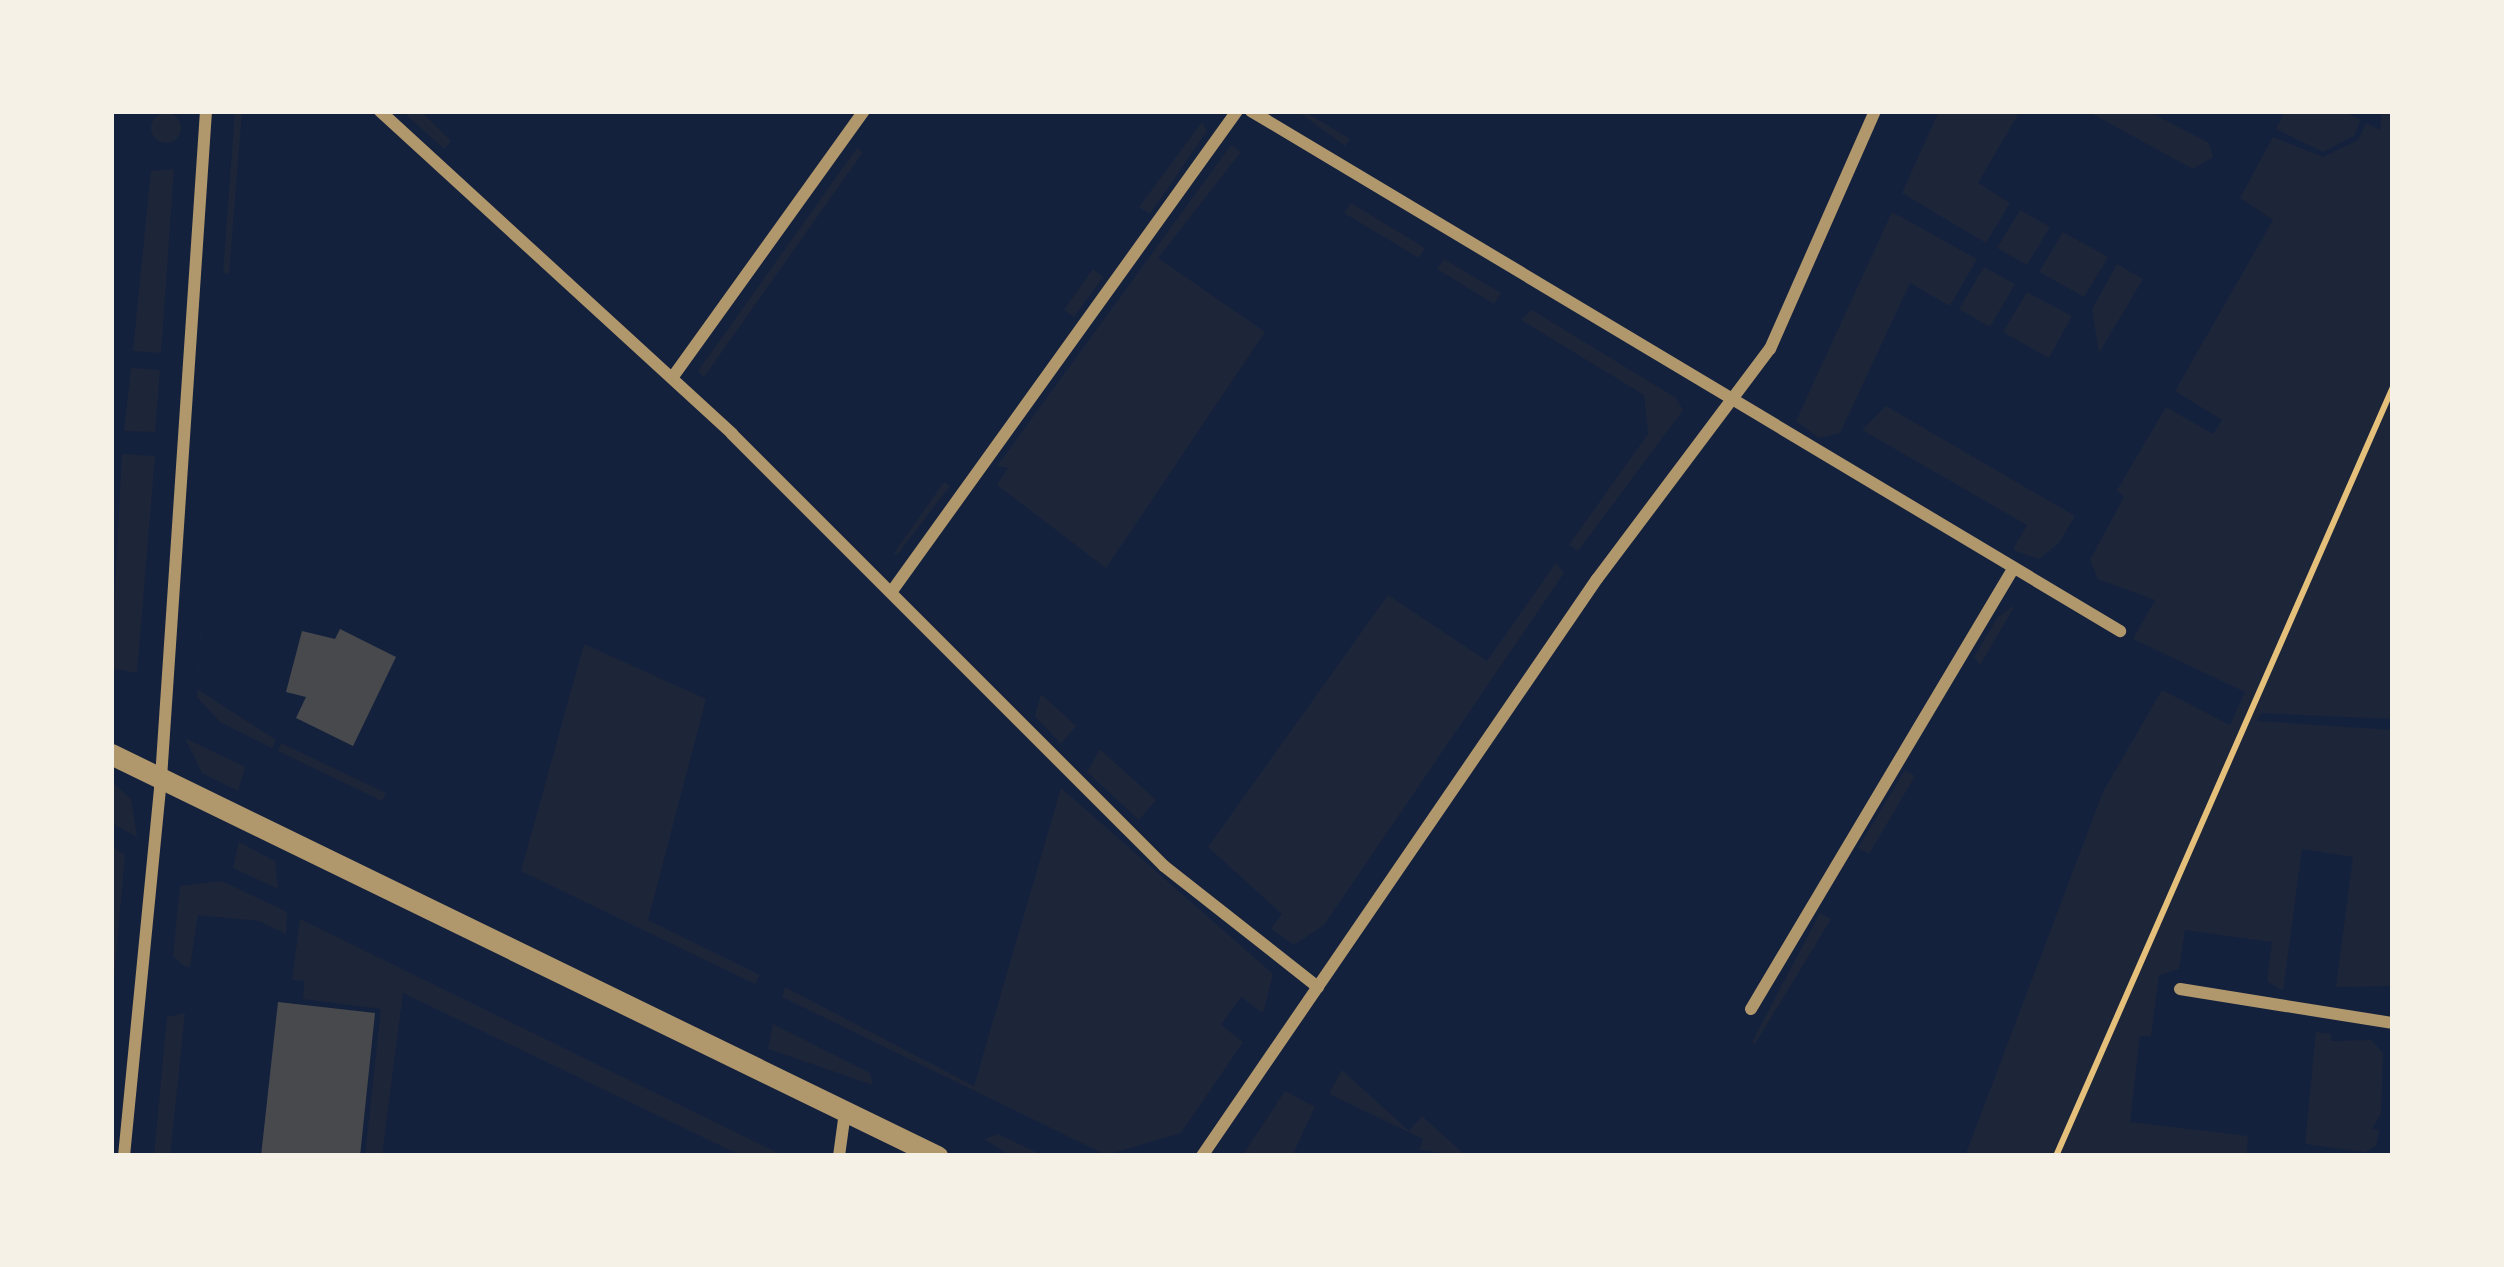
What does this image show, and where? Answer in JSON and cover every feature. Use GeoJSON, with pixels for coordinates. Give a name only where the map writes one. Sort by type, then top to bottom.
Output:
{"type":"FeatureCollection","features":[{"type":"Feature","properties":{"kind":"street"},"geometry":{"type":"LineString","coordinates":[[124,1156],[161,778],[206,111]]}},
{"type":"Feature","properties":{"kind":"street"},"geometry":{"type":"LineString","coordinates":[[380,111],[672,378],[892,591],[1164,866],[1318,987]]}},
{"type":"Feature","properties":{"kind":"street"},"geometry":{"type":"LineString","coordinates":[[672,378],[864,111]]}},
{"type":"Feature","properties":{"kind":"street"},"geometry":{"type":"LineString","coordinates":[[892,591],[1237,111]]}},
{"type":"Feature","properties":{"kind":"street"},"geometry":{"type":"LineString","coordinates":[[1251,111],[1738,397],[2120,631]]}},
{"type":"Feature","properties":{"kind":"street"},"geometry":{"type":"LineString","coordinates":[[1202,1156],[1597,579],[1770,349],[1875,111]]}},
{"type":"Feature","properties":{"kind":"street"},"geometry":{"type":"LineString","coordinates":[[1751,1009],[2013,569]]}},
{"type":"Feature","properties":{"kind":"street"},"geometry":{"type":"LineString","coordinates":[[111,754],[937,1156]]}},
{"type":"Feature","properties":{"kind":"street"},"geometry":{"type":"LineString","coordinates":[[2180,989],[2393,1024]]}},
{"type":"Feature","properties":{"kind":"street"},"geometry":{"type":"LineString","coordinates":[[839,1156],[845,1112]]}},
{"type":"Feature","properties":{"kind":"path"},"geometry":{"type":"LineString","coordinates":[[2056,1156],[2393,387]]}},
{"type":"Feature","properties":{"kind":"shaded area"},"geometry":{"type":"Polygon","coordinates":[[[235,111],[242,111],[229,274],[223,273],[235,111]]]}},
{"type":"Feature","properties":{"kind":"shaded area"},"geometry":{"type":"Polygon","coordinates":[[[402,111],[421,111],[451,141],[444,149],[402,111]]]}},
{"type":"Feature","properties":{"kind":"shaded area"},"geometry":{"type":"Polygon","coordinates":[[[1297,111],[1304,111],[1350,139],[1345,146],[1297,111]]]}},
{"type":"Feature","properties":{"kind":"shaded area"},"geometry":{"type":"Polygon","coordinates":[[[1939,111],[2020,111],[1978,183],[2010,203],[1986,243],[1902,193],[1939,111]]]}},
{"type":"Feature","properties":{"kind":"shaded area"},"geometry":{"type":"Polygon","coordinates":[[[2087,111],[2148,111],[2209,143],[2213,157],[2193,169],[2087,111]]]}},
{"type":"Feature","properties":{"kind":"shaded area"},"geometry":{"type":"Polygon","coordinates":[[[2285,111],[2343,111],[2361,120],[2354,136],[2323,152],[2276,129],[2285,111]]]}},
{"type":"Feature","properties":{"kind":"shaded area"},"geometry":{"type":"Polygon","coordinates":[[[2382,111],[2393,111],[2393,719],[2261,713],[2257,721],[2393,730],[2393,986],[2336,987],[2353,857],[2302,849],[2283,991],[2267,981],[2272,942],[2185,930],[2179,969],[2159,975],[2151,1036],[2140,1036],[2130,1122],[2248,1136],[2246,1156],[1965,1156],[2103,792],[2162,690],[2230,725],[2245,692],[2133,639],[2155,600],[2098,579],[2090,560],[2124,497],[2117,490],[2166,407],[2213,434],[2222,420],[2175,391],[2273,220],[2240,198],[2273,137],[2323,157],[2358,140],[2366,123],[2380,130],[2382,111]]]}},
{"type":"Feature","properties":{"kind":"shaded area"},"geometry":{"type":"Polygon","coordinates":[[[166,113],[177,117],[181,128],[177,139],[166,143],[155,139],[151,128],[155,117],[166,113]]]}},
{"type":"Feature","properties":{"kind":"shaded area"},"geometry":{"type":"Polygon","coordinates":[[[1202,122],[1207,131],[1150,214],[1139,207],[1202,122]]]}},
{"type":"Feature","properties":{"kind":"shaded area"},"geometry":{"type":"Polygon","coordinates":[[[1231,145],[1241,152],[1158,258],[1265,332],[1106,568],[997,485],[1008,468],[997,466],[1231,145]]]}},
{"type":"Feature","properties":{"kind":"shaded area"},"geometry":{"type":"Polygon","coordinates":[[[857,148],[863,152],[704,377],[698,371],[857,148]]]}},
{"type":"Feature","properties":{"kind":"shaded area"},"geometry":{"type":"Polygon","coordinates":[[[174,169],[161,353],[133,351],[151,171],[174,169]]]}},
{"type":"Feature","properties":{"kind":"shaded area"},"geometry":{"type":"Polygon","coordinates":[[[1351,203],[1425,248],[1419,258],[1344,213],[1351,203]]]}},
{"type":"Feature","properties":{"kind":"shaded area"},"geometry":{"type":"Polygon","coordinates":[[[2020,210],[2050,227],[2027,265],[1997,248],[2020,210]]]}},
{"type":"Feature","properties":{"kind":"shaded area"},"geometry":{"type":"Polygon","coordinates":[[[1892,212],[1977,259],[1950,306],[1910,283],[1840,433],[1819,438],[1796,421],[1892,212]]]}},
{"type":"Feature","properties":{"kind":"shaded area"},"geometry":{"type":"Polygon","coordinates":[[[2063,232],[2108,257],[2084,297],[2039,272],[2063,232]]]}},
{"type":"Feature","properties":{"kind":"shaded area"},"geometry":{"type":"Polygon","coordinates":[[[1444,259],[1501,293],[1494,304],[1437,269],[1444,259]]]}},
{"type":"Feature","properties":{"kind":"shaded area"},"geometry":{"type":"Polygon","coordinates":[[[2117,264],[2143,279],[2099,353],[2092,309],[2117,264]]]}},
{"type":"Feature","properties":{"kind":"shaded area"},"geometry":{"type":"Polygon","coordinates":[[[1984,267],[2015,284],[1990,327],[1959,309],[1984,267]]]}},
{"type":"Feature","properties":{"kind":"shaded area"},"geometry":{"type":"Polygon","coordinates":[[[1093,269],[1103,277],[1074,317],[1064,310],[1093,269]]]}},
{"type":"Feature","properties":{"kind":"shaded area"},"geometry":{"type":"Polygon","coordinates":[[[2027,292],[2072,316],[2049,358],[2003,332],[2027,292]]]}},
{"type":"Feature","properties":{"kind":"shaded area"},"geometry":{"type":"Polygon","coordinates":[[[1532,310],[1676,398],[1683,410],[1578,551],[1569,545],[1648,434],[1644,395],[1521,320],[1532,310]]]}},
{"type":"Feature","properties":{"kind":"shaded area"},"geometry":{"type":"Polygon","coordinates":[[[131,368],[160,370],[155,432],[124,431],[131,368]]]}},
{"type":"Feature","properties":{"kind":"shaded area"},"geometry":{"type":"Polygon","coordinates":[[[1886,406],[2075,516],[2059,543],[2039,559],[2013,550],[2027,525],[1862,430],[1886,406]]]}},
{"type":"Feature","properties":{"kind":"shaded area"},"geometry":{"type":"Polygon","coordinates":[[[122,454],[155,456],[137,673],[111,668],[122,454]]]}},
{"type":"Feature","properties":{"kind":"shaded area"},"geometry":{"type":"Polygon","coordinates":[[[944,482],[950,486],[894,553],[944,482]]]}},
{"type":"Feature","properties":{"kind":"shaded area"},"geometry":{"type":"Polygon","coordinates":[[[1556,563],[1564,573],[1324,925],[1294,945],[1271,929],[1282,914],[1208,847],[1388,595],[1487,661],[1556,563]]]}},
{"type":"Feature","properties":{"kind":"shaded area"},"geometry":{"type":"Polygon","coordinates":[[[2016,604],[1980,665],[1974,657],[1998,617],[2016,604]]]}},
{"type":"Feature","properties":{"kind":"shaded area"},"geometry":{"type":"Polygon","coordinates":[[[584,644],[706,699],[648,920],[760,975],[755,984],[521,871],[584,644]]]}},
{"type":"Feature","properties":{"kind":"shaded area"},"geometry":{"type":"Polygon","coordinates":[[[197,689],[276,740],[272,748],[220,722],[197,697],[197,689]]]}},
{"type":"Feature","properties":{"kind":"shaded area"},"geometry":{"type":"Polygon","coordinates":[[[1041,694],[1076,726],[1061,744],[1035,716],[1041,694]]]}},
{"type":"Feature","properties":{"kind":"shaded area"},"geometry":{"type":"Polygon","coordinates":[[[185,738],[245,767],[238,791],[202,773],[185,738]]]}},
{"type":"Feature","properties":{"kind":"shaded area"},"geometry":{"type":"Polygon","coordinates":[[[281,743],[386,793],[382,801],[278,751],[281,743]]]}},
{"type":"Feature","properties":{"kind":"shaded area"},"geometry":{"type":"Polygon","coordinates":[[[1100,749],[1156,800],[1139,820],[1087,772],[1100,749]]]}},
{"type":"Feature","properties":{"kind":"shaded area"},"geometry":{"type":"Polygon","coordinates":[[[1905,770],[1915,776],[1869,854],[1858,848],[1905,770]]]}},
{"type":"Feature","properties":{"kind":"shaded area"},"geometry":{"type":"Polygon","coordinates":[[[111,781],[131,799],[137,837],[111,823],[111,781]]]}},
{"type":"Feature","properties":{"kind":"shaded area"},"geometry":{"type":"Polygon","coordinates":[[[1061,788],[1273,974],[1263,1013],[1241,997],[1221,1025],[1243,1042],[1181,1133],[1106,1155],[782,997],[785,987],[974,1086],[1061,788]]]}},
{"type":"Feature","properties":{"kind":"shaded area"},"geometry":{"type":"Polygon","coordinates":[[[239,842],[275,861],[278,889],[233,868],[239,842]]]}},
{"type":"Feature","properties":{"kind":"shaded area"},"geometry":{"type":"Polygon","coordinates":[[[111,846],[125,855],[113,989],[111,989],[111,846]]]}},
{"type":"Feature","properties":{"kind":"shaded area"},"geometry":{"type":"Polygon","coordinates":[[[222,881],[287,912],[286,934],[259,921],[198,915],[190,967],[184,966],[173,956],[180,886],[222,881]]]}},
{"type":"Feature","properties":{"kind":"shaded area"},"geometry":{"type":"Polygon","coordinates":[[[1820,913],[1831,919],[1755,1044],[1752,1042],[1820,913]]]}},
{"type":"Feature","properties":{"kind":"shaded area"},"geometry":{"type":"Polygon","coordinates":[[[300,919],[784,1156],[742,1156],[403,993],[382,1156],[365,1156],[381,1009],[303,999],[304,981],[292,980],[300,919]]]}},
{"type":"Feature","properties":{"kind":"shaded area"},"geometry":{"type":"Polygon","coordinates":[[[185,1013],[170,1156],[154,1156],[167,1017],[185,1013]]]}},
{"type":"Feature","properties":{"kind":"shaded area"},"geometry":{"type":"Polygon","coordinates":[[[773,1024],[870,1073],[873,1085],[768,1049],[773,1024]]]}},
{"type":"Feature","properties":{"kind":"shaded area"},"geometry":{"type":"Polygon","coordinates":[[[2316,1032],[2331,1034],[2331,1041],[2371,1040],[2383,1053],[2381,1113],[2372,1129],[2379,1130],[2376,1146],[2365,1152],[2305,1144],[2316,1032]]]}},
{"type":"Feature","properties":{"kind":"shaded area"},"geometry":{"type":"Polygon","coordinates":[[[1342,1070],[1409,1131],[1422,1116],[1466,1156],[1419,1150],[1423,1139],[1329,1094],[1342,1070]]]}},
{"type":"Feature","properties":{"kind":"shaded area"},"geometry":{"type":"Polygon","coordinates":[[[1285,1091],[1315,1107],[1292,1156],[1242,1156],[1285,1091]]]}},
{"type":"Feature","properties":{"kind":"shaded area"},"geometry":{"type":"Polygon","coordinates":[[[998,1134],[1044,1156],[1011,1156],[984,1139],[998,1134]]]}},
{"type":"Feature","properties":{"kind":"building"},"geometry":{"type":"Polygon","coordinates":[[[340,629],[396,657],[353,746],[296,718],[306,697],[286,692],[302,631],[335,639],[340,629]]]}},
{"type":"Feature","properties":{"kind":"building"},"geometry":{"type":"Polygon","coordinates":[[[278,1002],[375,1013],[360,1156],[261,1156],[278,1002]]]}}]}
